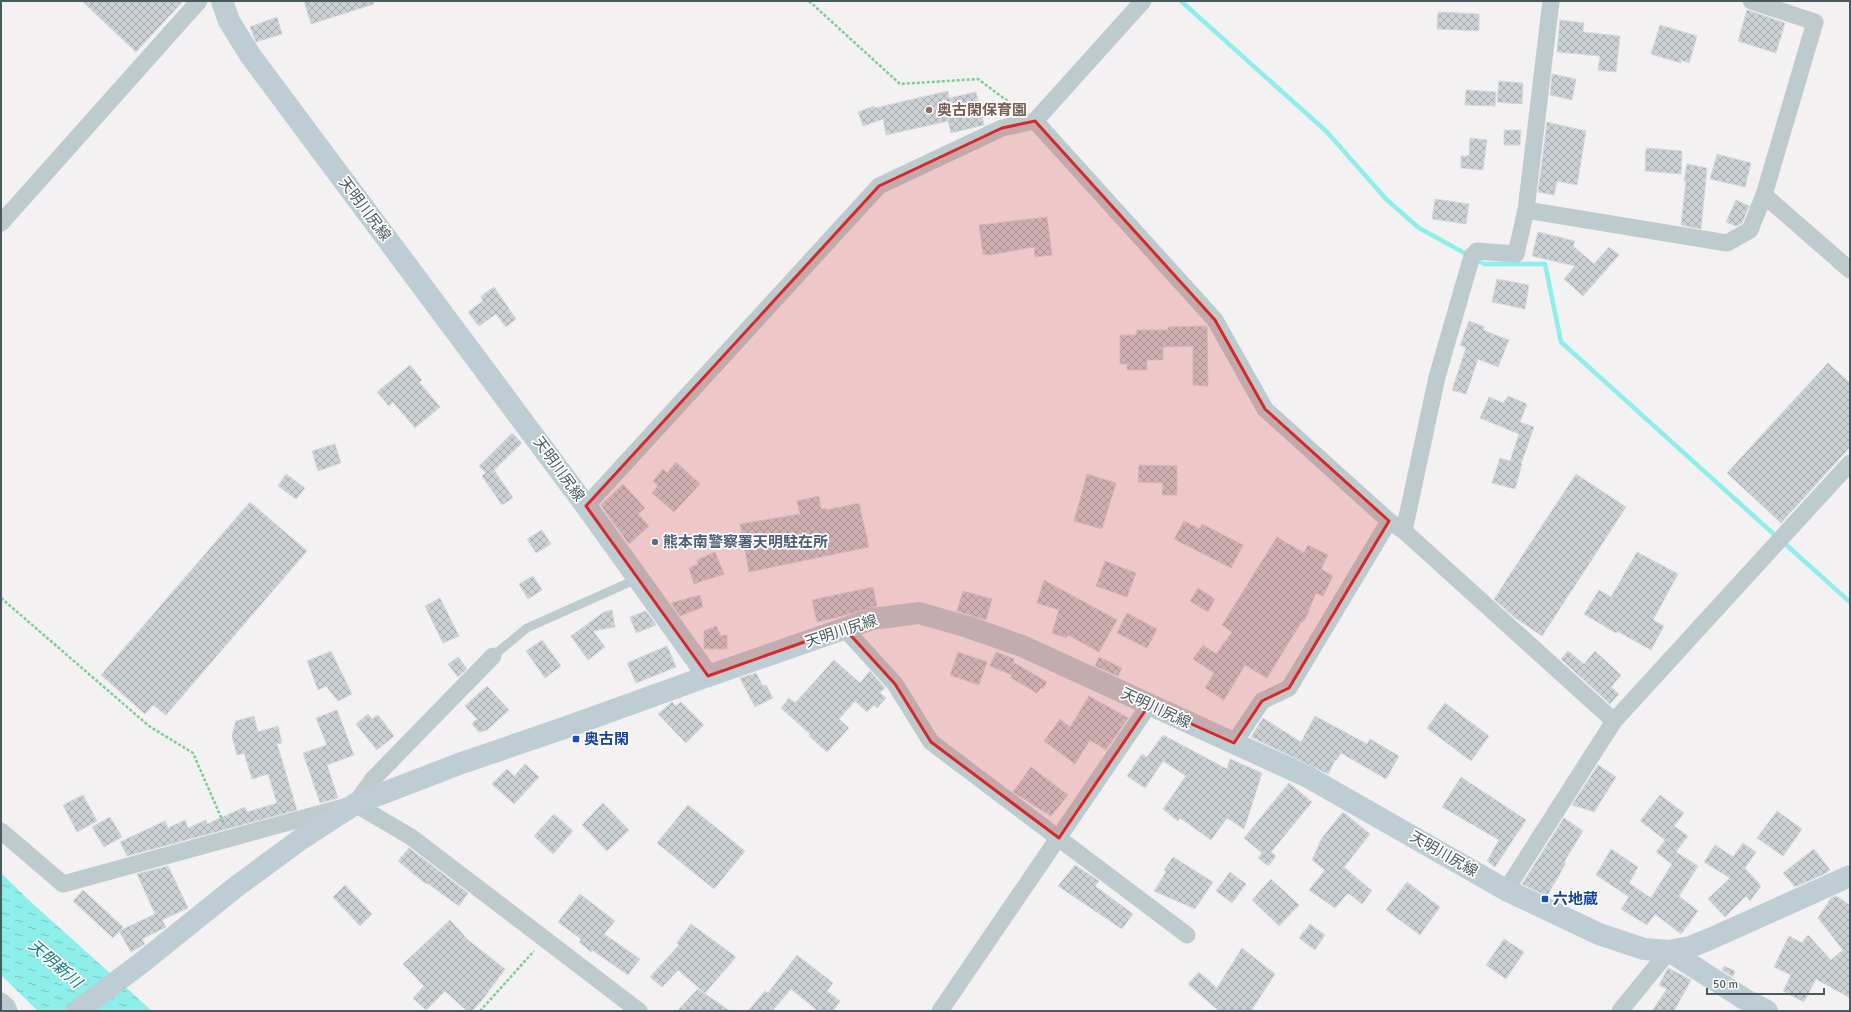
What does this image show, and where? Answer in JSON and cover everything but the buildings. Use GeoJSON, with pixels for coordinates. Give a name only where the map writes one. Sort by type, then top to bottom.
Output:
{"type":"FeatureCollection","features":[{"type":"Feature","properties":{"kind":"main road","name":"天明川尻線"},"geometry":{"type":"LineString","coordinates":[[222,1],[229,21],[250,55],[586,506],[708,676],[872,619],[919,613],[968,627],[1022,646],[1308,777],[1506,890],[1600,934],[1644,949],[1669,951],[1746,1000],[1767,1011]]}},
{"type":"Feature","properties":{"kind":"main road"},"geometry":{"type":"LineString","coordinates":[[76,1011],[140,964],[184,927],[261,868],[301,839],[355,804],[435,772],[564,728],[708,676]]}},
{"type":"Feature","properties":{"kind":"main road"},"geometry":{"type":"LineString","coordinates":[[1669,951],[1690,947],[1710,939],[1850,876]]}},
{"type":"Feature","properties":{"kind":"street"},"geometry":{"type":"LineString","coordinates":[[1,223],[199,1]]}},
{"type":"Feature","properties":{"kind":"street"},"geometry":{"type":"LineString","coordinates":[[586,506],[878,186],[1002,128],[1035,121],[1143,1]]}},
{"type":"Feature","properties":{"kind":"street"},"geometry":{"type":"LineString","coordinates":[[1404,531],[1437,377],[1472,256],[1477,251],[1516,254],[1526,210],[1551,1]]}},
{"type":"Feature","properties":{"kind":"street"},"geometry":{"type":"LineString","coordinates":[[1526,210],[1727,243],[1750,230],[1764,195],[1815,22],[1751,1]]}},
{"type":"Feature","properties":{"kind":"street"},"geometry":{"type":"LineString","coordinates":[[1035,121],[1215,320],[1265,409],[1389,521],[1404,531],[1614,721]]}},
{"type":"Feature","properties":{"kind":"street"},"geometry":{"type":"LineString","coordinates":[[1764,195],[1850,270]]}},
{"type":"Feature","properties":{"kind":"street"},"geometry":{"type":"LineString","coordinates":[[1506,890],[1614,721],[1850,463]]}},
{"type":"Feature","properties":{"kind":"street"},"geometry":{"type":"LineString","coordinates":[[1234,743],[1262,701],[1289,688],[1389,521]]}},
{"type":"Feature","properties":{"kind":"street"},"geometry":{"type":"LineString","coordinates":[[844,628],[895,684],[931,742],[1187,935]]}},
{"type":"Feature","properties":{"kind":"street"},"geometry":{"type":"LineString","coordinates":[[1,831],[63,884],[231,840],[323,812],[355,804],[373,779],[493,656]]}},
{"type":"Feature","properties":{"kind":"street"},"geometry":{"type":"LineString","coordinates":[[940,1011],[1149,705]]}},
{"type":"Feature","properties":{"kind":"street"},"geometry":{"type":"LineString","coordinates":[[355,804],[411,837],[639,1011]]}},
{"type":"Feature","properties":{"kind":"street"},"geometry":{"type":"LineString","coordinates":[[1620,1011],[1669,951]]}},
{"type":"Feature","properties":{"kind":"street"},"geometry":{"type":"LineString","coordinates":[[1,1001],[7,1006],[9,1011]]}},
{"type":"Feature","properties":{"kind":"lane"},"geometry":{"type":"LineString","coordinates":[[493,656],[527,628],[639,578]]}},
{"type":"Feature","properties":{"kind":"path"},"geometry":{"type":"LineString","coordinates":[[809,1],[900,84],[978,79],[1035,121]]}},
{"type":"Feature","properties":{"kind":"path"},"geometry":{"type":"LineString","coordinates":[[1,598],[149,726],[193,753],[231,840]]}},
{"type":"Feature","properties":{"kind":"path"},"geometry":{"type":"LineString","coordinates":[[480,1011],[545,939]]}},
{"type":"Feature","properties":{"kind":"highlighted area"},"geometry":{"type":"Polygon","coordinates":[[[1035,121],[1215,320],[1265,409],[1389,521],[1289,688],[1262,701],[1234,743],[1149,705],[1059,838],[931,742],[895,684],[844,628],[708,676],[586,506],[879,186],[1002,128],[1035,121]]]}},
{"type":"Feature","properties":{"kind":"water","name":"天明新川"},"geometry":{"type":"Polygon","coordinates":[[[1,873],[152,1011],[38,1011],[1,975],[1,873]]]}},
{"type":"Feature","properties":{"kind":"waterway"},"geometry":{"type":"LineString","coordinates":[[1181,1],[1327,132],[1386,199],[1419,228],[1468,255]]}},
{"type":"Feature","properties":{"kind":"waterway"},"geometry":{"type":"LineString","coordinates":[[1475,259],[1484,264],[1545,264],[1561,342],[1777,537]]}},
{"type":"Feature","properties":{"kind":"waterway"},"geometry":{"type":"LineString","coordinates":[[1783,542],[1850,602]]}},
{"type":"Feature","properties":{"kind":"place","name":"奥古閑保育園"},"geometry":{"type":"Point","coordinates":[929,110]}},
{"type":"Feature","properties":{"kind":"place","name":"熊本南警察署天明駐在所"},"geometry":{"type":"Point","coordinates":[655,542]}},
{"type":"Feature","properties":{"kind":"place","name":"奥古閑"},"geometry":{"type":"Point","coordinates":[576,739]}},
{"type":"Feature","properties":{"kind":"place","name":"六地蔵"},"geometry":{"type":"Point","coordinates":[1545,899]}}]}
